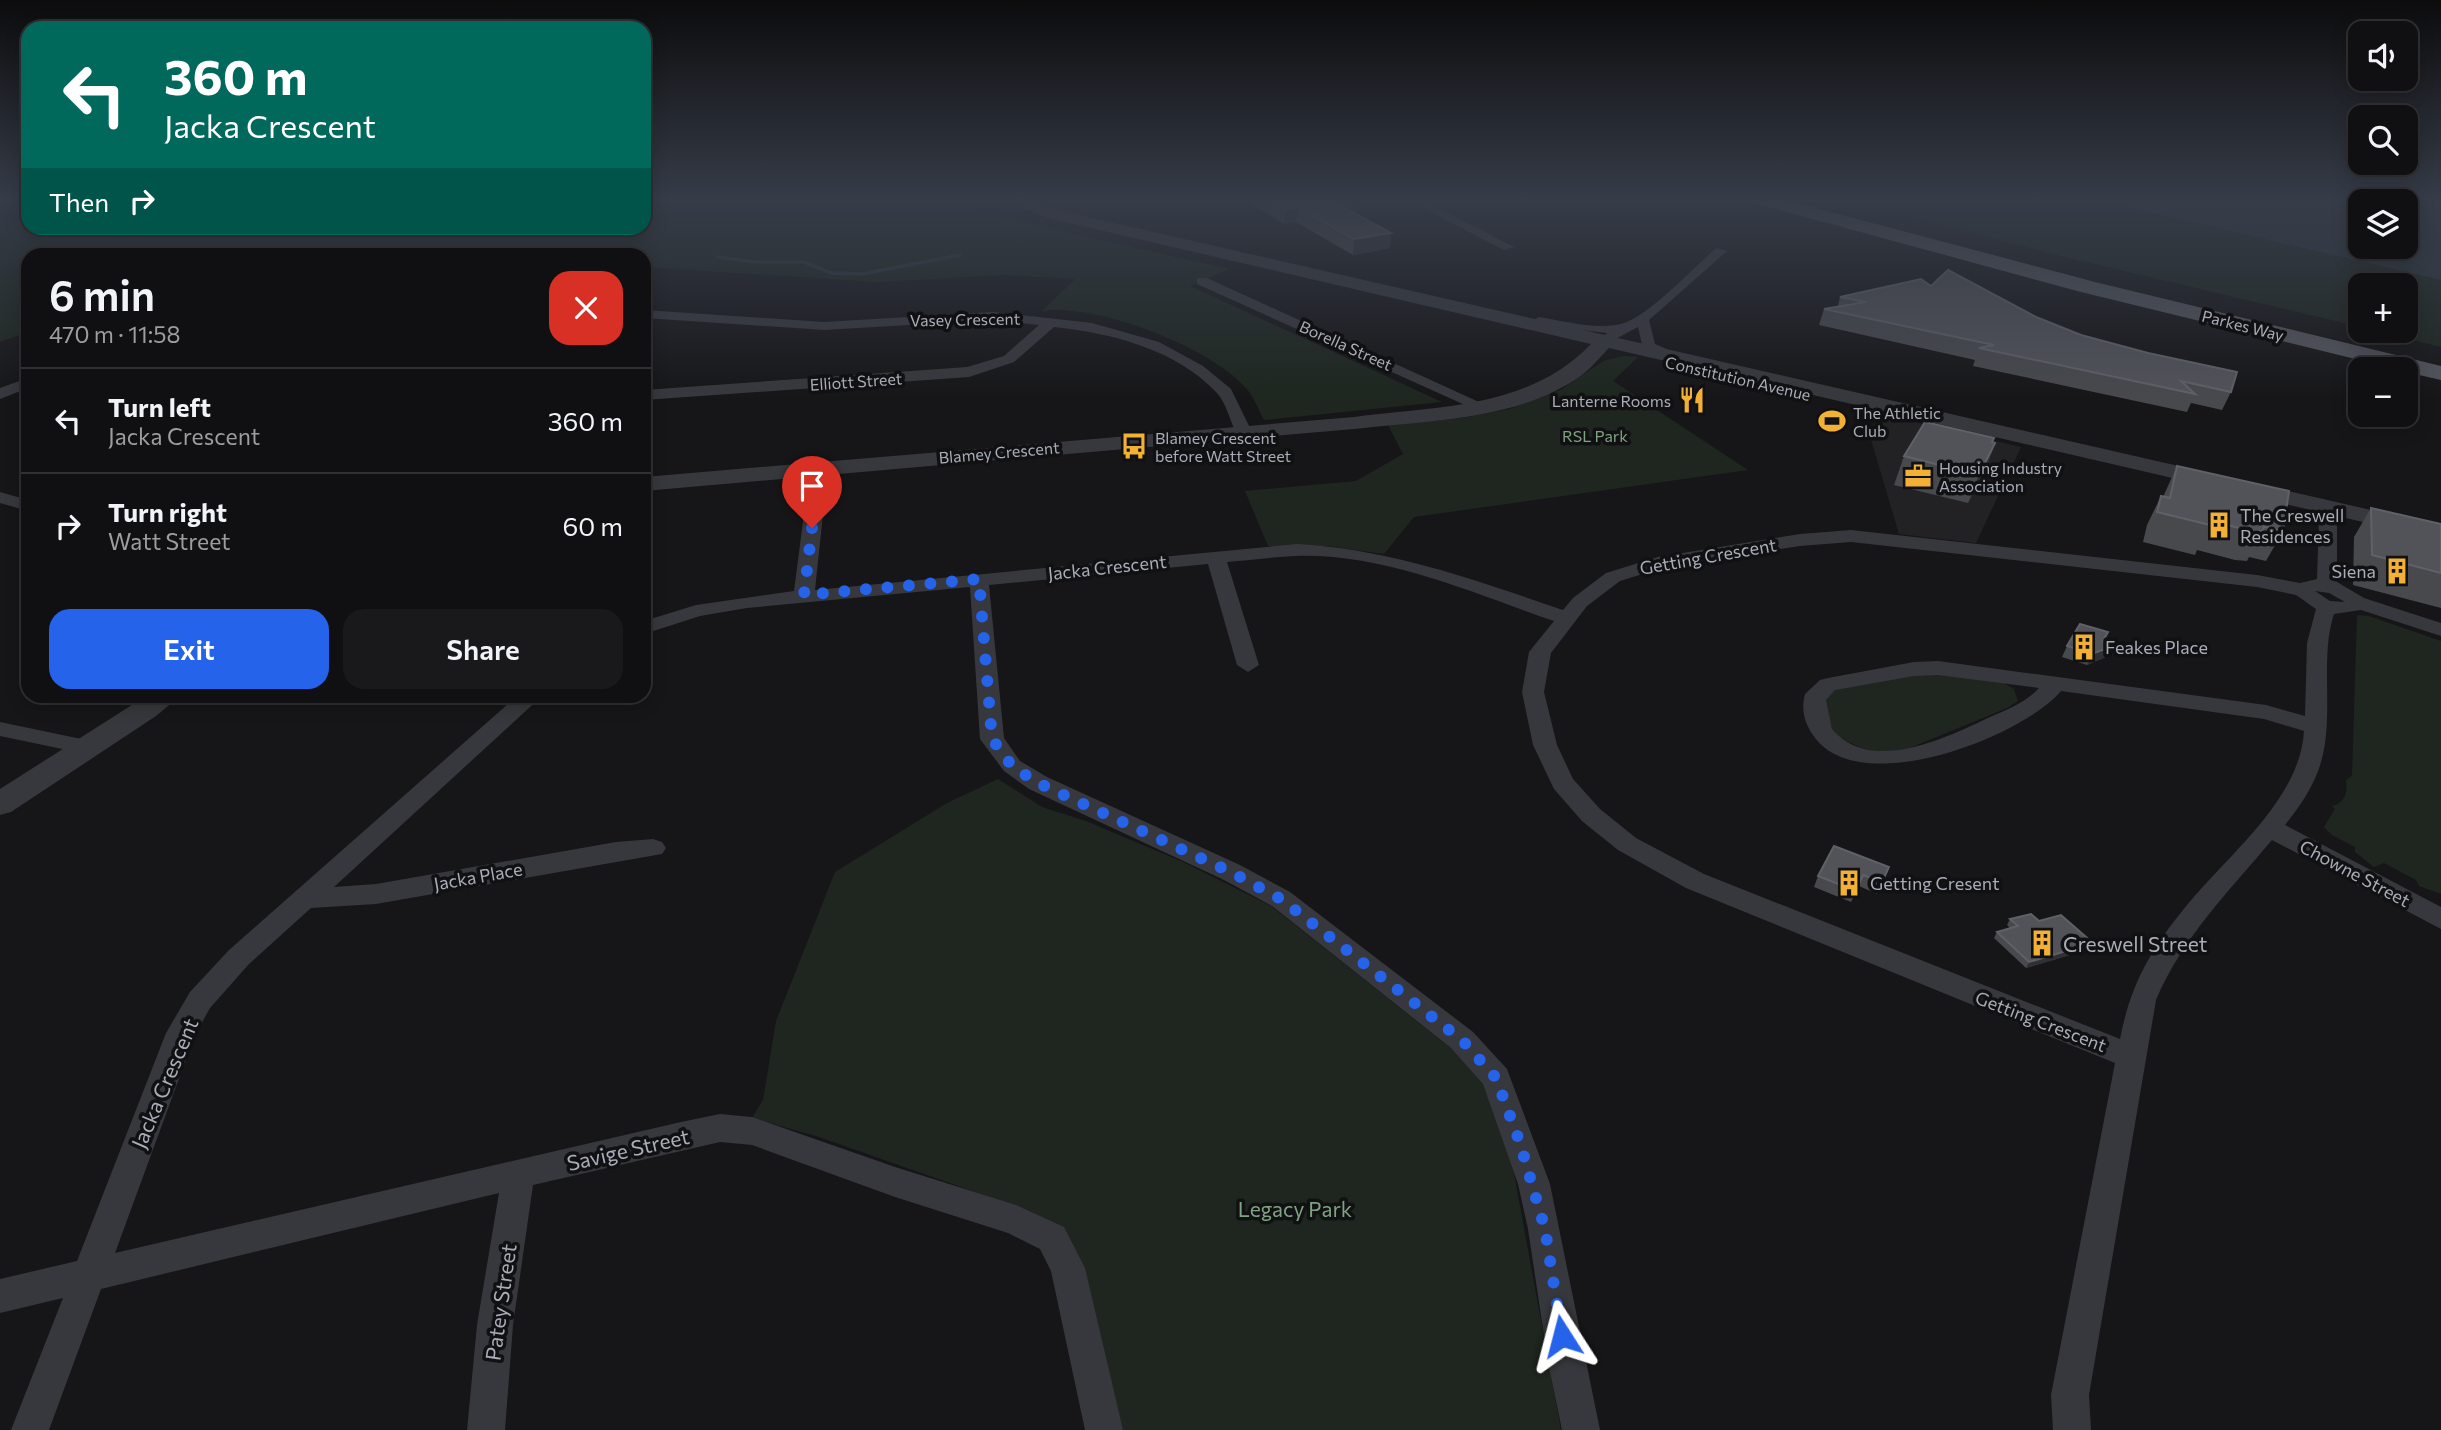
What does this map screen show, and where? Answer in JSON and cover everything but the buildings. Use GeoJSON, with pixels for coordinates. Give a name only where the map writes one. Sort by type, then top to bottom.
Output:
{"type":"FeatureCollection","features":[{"type":"Feature","properties":{"kind":"main road","name":"Parkes Way"},"geometry":{"type":"LineString","coordinates":[[2010,266],[2439,373]]}},
{"type":"Feature","properties":{"kind":"main road","name":"Parkes Way"},"geometry":{"type":"LineString","coordinates":[[2084,266],[2416,345]]}},
{"type":"Feature","properties":{"kind":"street","name":"Constitution Avenue"},"geometry":{"type":"LineString","coordinates":[[1273,266],[1613,341],[2441,543]]}},
{"type":"Feature","properties":{"kind":"street"},"geometry":{"type":"LineString","coordinates":[[1613,341],[1645,318],[1704,266]]}},
{"type":"Feature","properties":{"kind":"street","name":"Constitution Avenue"},"geometry":{"type":"LineString","coordinates":[[1321,277],[1613,341],[1876,407],[2441,533]]}},
{"type":"Feature","properties":{"kind":"street","name":"Borella Street"},"geometry":{"type":"LineString","coordinates":[[1202,281],[1443,387],[1486,409]]}},
{"type":"Feature","properties":{"kind":"street","name":"Vasey Crescent"},"geometry":{"type":"LineString","coordinates":[[651,314],[824,326],[965,316],[1052,321],[1120,334],[1182,359],[1222,389],[1244,432]]}},
{"type":"Feature","properties":{"kind":"street"},"geometry":{"type":"LineString","coordinates":[[1645,318],[1648,346],[1671,356]]}},
{"type":"Feature","properties":{"kind":"street","name":"Elliott Street"},"geometry":{"type":"LineString","coordinates":[[651,395],[970,372],[1013,357],[1052,321]]}},
{"type":"Feature","properties":{"kind":"street","name":"Blamey Crescent"},"geometry":{"type":"LineString","coordinates":[[1486,409],[1523,396],[1570,374],[1613,341]]}},
{"type":"Feature","properties":{"kind":"street","name":"Blamey Crescent"},"geometry":{"type":"LineString","coordinates":[[651,483],[819,467],[1432,418],[1486,409],[1562,385],[1613,341]]}},
{"type":"Feature","properties":{"kind":"street"},"geometry":{"type":"LineString","coordinates":[[0,394],[21,386]]}},
{"type":"Feature","properties":{"kind":"street"},"geometry":{"type":"LineString","coordinates":[[1443,387],[1483,396],[1523,396]]}},
{"type":"Feature","properties":{"kind":"street"},"geometry":{"type":"LineString","coordinates":[[804,595],[819,467]]}},
{"type":"Feature","properties":{"kind":"street"},"geometry":{"type":"LineString","coordinates":[[0,497],[21,504]]}},
{"type":"Feature","properties":{"kind":"street"},"geometry":{"type":"LineString","coordinates":[[2072,1430],[2070,1395],[2142,1000],[2157,964],[2269,827],[2308,773],[2320,637],[2327,596],[2328,516]]}},
{"type":"Feature","properties":{"kind":"street","name":"Getting Crescent"},"geometry":{"type":"LineString","coordinates":[[2130,1056],[1695,881],[1662,865],[1617,837],[1582,806],[1563,783],[1548,756],[1533,687],[1536,664],[1544,645],[1565,618],[1593,590],[1640,566],[1793,541],[1843,536],[1894,539],[2222,577],[2303,590],[2308,597],[2327,596]]}},
{"type":"Feature","properties":{"kind":"street","name":"Jacka Crescent"},"geometry":{"type":"LineString","coordinates":[[651,626],[711,607],[804,595],[1297,550],[1369,556],[1565,618]]}},
{"type":"Feature","properties":{"kind":"street"},"geometry":{"type":"LineString","coordinates":[[1215,556],[1248,665]]}},
{"type":"Feature","properties":{"kind":"street"},"geometry":{"type":"LineString","coordinates":[[979,579],[992,739],[1012,766],[1038,783],[1231,872],[1281,899],[1462,1040],[1496,1078],[1534,1184],[1545,1229],[1566,1362],[1581,1430]]}},
{"type":"Feature","properties":{"kind":"street"},"geometry":{"type":"LineString","coordinates":[[2327,596],[2350,594],[2356,602],[2441,630]]}},
{"type":"Feature","properties":{"kind":"street"},"geometry":{"type":"LineString","coordinates":[[2055,684],[2027,709],[1899,760],[1860,756],[1833,744],[1819,728],[1814,704],[1817,692],[1828,685],[1923,668],[2055,684],[2266,712],[2314,726]]}},
{"type":"Feature","properties":{"kind":"street"},"geometry":{"type":"LineString","coordinates":[[0,804],[57,765],[91,748],[156,703]]}},
{"type":"Feature","properties":{"kind":"street","name":"Jacka Crescent"},"geometry":{"type":"LineString","coordinates":[[30,1430],[187,1021],[210,988],[231,965],[523,703]]}},
{"type":"Feature","properties":{"kind":"street"},"geometry":{"type":"LineString","coordinates":[[0,729],[91,748]]}},
{"type":"Feature","properties":{"kind":"street"},"geometry":{"type":"LineString","coordinates":[[0,820],[68,772],[91,748]]}},
{"type":"Feature","properties":{"kind":"street","name":"Chowne Street"},"geometry":{"type":"LineString","coordinates":[[2269,827],[2441,919]]}},
{"type":"Feature","properties":{"kind":"street","name":"Jacka Place"},"geometry":{"type":"LineString","coordinates":[[303,899],[367,896],[616,851],[653,848]]}},
{"type":"Feature","properties":{"kind":"street","name":"Savige Street"},"geometry":{"type":"LineString","coordinates":[[0,1296],[720,1128],[752,1131],[895,1182],[1016,1220],[1052,1238],[1068,1268],[1104,1430]]}},
{"type":"Feature","properties":{"kind":"street","name":"Patey Street"},"geometry":{"type":"LineString","coordinates":[[486,1430],[495,1325],[519,1174]]}},
{"type":"Feature","properties":{"kind":"shaded area"},"geometry":{"type":"Polygon","coordinates":[[[2380,266],[2441,266],[2441,280],[2418,273],[2380,266]]]}},
{"type":"Feature","properties":{"kind":"shaded area"},"geometry":{"type":"Polygon","coordinates":[[[1881,414],[2021,447],[1976,543],[1899,534],[1869,433],[1881,414]]]}},
{"type":"Feature","properties":{"kind":"green space"},"geometry":{"type":"Polygon","coordinates":[[[0,266],[21,266],[21,334],[0,342],[0,266]]]}},
{"type":"Feature","properties":{"kind":"green space"},"geometry":{"type":"Polygon","coordinates":[[[651,266],[1214,266],[1229,269],[1190,286],[1442,402],[1264,420],[1245,387],[1228,372],[1179,343],[1120,321],[1091,314],[1065,310],[1042,311],[1075,279],[1004,275],[877,282],[651,266]]]}},
{"type":"Feature","properties":{"kind":"green space"},"geometry":{"type":"Polygon","coordinates":[[[2102,266],[2380,266],[2411,273],[2348,273],[2348,324],[2102,266]]]}},
{"type":"Feature","properties":{"kind":"green space"},"geometry":{"type":"Polygon","coordinates":[[[2418,275],[2441,280],[2441,347],[2418,341],[2418,275]]]}},
{"type":"Feature","properties":{"kind":"green space","name":"RSL Park"},"geometry":{"type":"Polygon","coordinates":[[[1624,356],[1638,357],[1613,381],[1748,470],[1414,517],[1384,554],[1327,546],[1268,546],[1245,491],[1356,481],[1403,454],[1388,425],[1463,418],[1509,409],[1562,389],[1603,361],[1624,356]]]}},
{"type":"Feature","properties":{"kind":"green space"},"geometry":{"type":"Polygon","coordinates":[[[2357,615],[2369,616],[2441,641],[2441,894],[2419,886],[2416,880],[2384,863],[2374,867],[2355,852],[2355,847],[2332,835],[2324,827],[2335,809],[2332,806],[2345,796],[2346,780],[2352,776],[2357,615]]]}},
{"type":"Feature","properties":{"kind":"green space"},"geometry":{"type":"Polygon","coordinates":[[[1929,673],[2002,682],[2014,689],[2018,701],[1900,752],[1865,749],[1833,733],[1825,700],[1836,689],[1929,673]]]}},
{"type":"Feature","properties":{"kind":"green space","name":"Legacy Park"},"geometry":{"type":"Polygon","coordinates":[[[998,779],[1042,807],[1086,821],[1183,862],[1271,906],[1471,1064],[1488,1086],[1509,1146],[1561,1430],[1121,1430],[1024,1209],[819,1137],[752,1118],[763,1100],[776,1021],[835,872],[947,803],[998,779]]]}},
{"type":"Feature","properties":{"kind":"waterway"},"geometry":{"type":"LineString","coordinates":[[813,266],[831,273],[862,274],[905,266]]}},
{"type":"Feature","properties":{"kind":"place","name":"Lanterne Rooms"},"geometry":{"type":"Point","coordinates":[1692,400]}},
{"type":"Feature","properties":{"kind":"place","name":"The Athletic Club"},"geometry":{"type":"Point","coordinates":[1832,421]}},
{"type":"Feature","properties":{"kind":"place","name":"Blamey Crescent before Watt Street"},"geometry":{"type":"Point","coordinates":[1134,446]}},
{"type":"Feature","properties":{"kind":"place","name":"Housing Industry Association"},"geometry":{"type":"Point","coordinates":[1918,476]}},
{"type":"Feature","properties":{"kind":"place","name":"The Creswell Residences"},"geometry":{"type":"Point","coordinates":[2219,525]}},
{"type":"Feature","properties":{"kind":"place","name":"Siena"},"geometry":{"type":"Point","coordinates":[2397,571]}},
{"type":"Feature","properties":{"kind":"place","name":"Feakes Place"},"geometry":{"type":"Point","coordinates":[2084,647]}},
{"type":"Feature","properties":{"kind":"place","name":"Getting Cresent"},"geometry":{"type":"Point","coordinates":[1849,883]}},
{"type":"Feature","properties":{"kind":"place","name":"Creswell Street"},"geometry":{"type":"Point","coordinates":[2042,943]}},
{"type":"Feature","properties":{"kind":"route"},"geometry":{"type":"LineString","coordinates":[[812,528],[804,595],[979,579],[992,739],[999,752],[1012,766],[1038,783],[1231,872],[1281,899],[1462,1040],[1496,1078],[1534,1184],[1545,1229],[1562,1336]]}}]}
